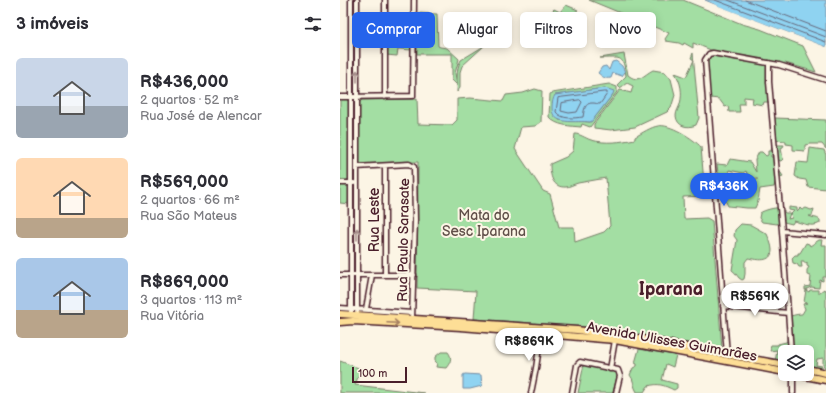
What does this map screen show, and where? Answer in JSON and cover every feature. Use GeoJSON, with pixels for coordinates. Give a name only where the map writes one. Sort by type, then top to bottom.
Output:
{"type":"FeatureCollection","features":[{"type":"Feature","properties":{"kind":"main road","name":"Avenida Ulisses Guimarães"},"geometry":{"type":"LineString","coordinates":[[340,314],[354,312],[379,320],[616,340],[778,371]]}},
{"type":"Feature","properties":{"kind":"main road","name":"Avenida Ulisses Guimarães"},"geometry":{"type":"LineString","coordinates":[[340,322],[379,320],[412,316],[577,330],[623,336],[778,364]]}},
{"type":"Feature","properties":{"kind":"main road"},"geometry":{"type":"LineString","coordinates":[[758,368],[760,361]]}},
{"type":"Feature","properties":{"kind":"main road"},"geometry":{"type":"LineString","coordinates":[[814,370],[826,373]]}},
{"type":"Feature","properties":{"kind":"main road"},"geometry":{"type":"LineString","coordinates":[[814,378],[826,380]]}},
{"type":"Feature","properties":{"kind":"street"},"geometry":{"type":"LineString","coordinates":[[352,0],[352,97],[354,167],[357,183],[357,254],[354,275]]}},
{"type":"Feature","properties":{"kind":"street"},"geometry":{"type":"LineString","coordinates":[[354,312],[351,183],[354,167],[357,97],[357,0]]}},
{"type":"Feature","properties":{"kind":"street"},"geometry":{"type":"LineString","coordinates":[[385,0],[385,97]]}},
{"type":"Feature","properties":{"kind":"street"},"geometry":{"type":"LineString","coordinates":[[340,97],[413,96],[414,0]]}},
{"type":"Feature","properties":{"kind":"street"},"geometry":{"type":"LineString","coordinates":[[727,355],[705,60],[709,54],[714,54],[769,63],[826,80]]}},
{"type":"Feature","properties":{"kind":"street"},"geometry":{"type":"LineString","coordinates":[[769,63],[769,82],[790,345]]}},
{"type":"Feature","properties":{"kind":"street","name":"Rua Paulo Sarasate"},"geometry":{"type":"LineString","coordinates":[[385,166],[409,164],[414,166],[414,275],[412,316]]}},
{"type":"Feature","properties":{"kind":"street"},"geometry":{"type":"LineString","coordinates":[[354,167],[385,166]]}},
{"type":"Feature","properties":{"kind":"street","name":"Rua Leste"},"geometry":{"type":"LineString","coordinates":[[385,166],[385,275]]}},
{"type":"Feature","properties":{"kind":"street"},"geometry":{"type":"LineString","coordinates":[[340,183],[357,183]]}},
{"type":"Feature","properties":{"kind":"street"},"geometry":{"type":"LineString","coordinates":[[782,231],[826,235]]}},
{"type":"Feature","properties":{"kind":"street"},"geometry":{"type":"LineString","coordinates":[[352,254],[357,254]]}},
{"type":"Feature","properties":{"kind":"street"},"geometry":{"type":"LineString","coordinates":[[340,275],[414,275]]}},
{"type":"Feature","properties":{"kind":"street"},"geometry":{"type":"LineString","coordinates":[[366,310],[372,275]]}},
{"type":"Feature","properties":{"kind":"street"},"geometry":{"type":"LineString","coordinates":[[723,306],[788,313]]}},
{"type":"Feature","properties":{"kind":"street"},"geometry":{"type":"LineString","coordinates":[[340,308],[354,312],[366,310],[412,316]]}},
{"type":"Feature","properties":{"kind":"street"},"geometry":{"type":"LineString","coordinates":[[531,393],[541,334]]}},
{"type":"Feature","properties":{"kind":"street"},"geometry":{"type":"LineString","coordinates":[[610,369],[616,340]]}},
{"type":"Feature","properties":{"kind":"street"},"geometry":{"type":"LineString","coordinates":[[572,393],[577,365],[580,362],[618,370],[619,373],[616,393]]}},
{"type":"Feature","properties":{"kind":"street"},"geometry":{"type":"LineString","coordinates":[[793,393],[794,381]]}},
{"type":"Feature","properties":{"kind":"green space"},"geometry":{"type":"Polygon","coordinates":[[[589,0],[683,0],[742,24],[760,29],[803,46],[816,72],[785,63],[782,64],[711,50],[693,43],[693,48],[684,43],[683,45],[666,41],[665,39],[669,33],[656,28],[656,12],[618,12],[589,0]]]}},
{"type":"Feature","properties":{"kind":"green space"},"geometry":{"type":"Polygon","coordinates":[[[566,5],[578,10],[575,12],[560,12],[566,5]]]}},
{"type":"Feature","properties":{"kind":"green space"},"geometry":{"type":"Polygon","coordinates":[[[554,9],[560,12],[551,12],[554,9]]]}},
{"type":"Feature","properties":{"kind":"green space"},"geometry":{"type":"Polygon","coordinates":[[[435,14],[437,14],[438,46],[447,48],[459,59],[455,73],[457,85],[452,80],[452,54],[417,54],[417,48],[435,48],[435,14]]]}},
{"type":"Feature","properties":{"kind":"green space"},"geometry":{"type":"Polygon","coordinates":[[[386,48],[412,48],[412,50],[398,49],[397,56],[386,55],[386,48]]]}},
{"type":"Feature","properties":{"kind":"green space"},"geometry":{"type":"Polygon","coordinates":[[[482,48],[462,66],[460,72],[460,88],[457,92],[457,72],[461,60],[482,48]]]}},
{"type":"Feature","properties":{"kind":"green space"},"geometry":{"type":"Polygon","coordinates":[[[624,54],[628,75],[632,78],[641,78],[653,70],[665,72],[671,79],[675,95],[671,108],[667,112],[635,127],[611,130],[594,128],[594,124],[620,90],[631,93],[633,86],[627,83],[620,88],[617,85],[626,76],[622,60],[616,58],[600,58],[624,54]]]}},
{"type":"Feature","properties":{"kind":"green space"},"geometry":{"type":"Polygon","coordinates":[[[710,56],[766,65],[769,102],[764,102],[763,105],[752,103],[753,98],[744,97],[744,104],[739,104],[740,112],[729,112],[728,106],[725,107],[719,99],[710,98],[707,64],[710,56]]]}},
{"type":"Feature","properties":{"kind":"green space"},"geometry":{"type":"Polygon","coordinates":[[[694,61],[699,118],[696,125],[686,127],[678,122],[676,116],[681,100],[681,92],[679,80],[675,73],[686,77],[694,61]]]}},
{"type":"Feature","properties":{"kind":"green space"},"geometry":{"type":"Polygon","coordinates":[[[609,84],[617,87],[617,92],[590,127],[582,124],[581,127],[564,125],[552,120],[549,117],[550,94],[609,84]],[[605,88],[555,95],[559,120],[590,122],[613,94],[605,88]]]}},
{"type":"Feature","properties":{"kind":"green space","name":"Mata do Sesc Iparana"},"geometry":{"type":"Polygon","coordinates":[[[535,89],[542,91],[541,122],[535,126],[521,127],[515,149],[543,191],[550,194],[559,227],[574,227],[575,242],[604,232],[610,226],[606,178],[578,183],[569,187],[561,187],[555,183],[551,176],[550,164],[566,157],[573,151],[575,134],[591,140],[618,142],[635,139],[635,137],[649,129],[663,126],[681,132],[701,147],[705,196],[683,197],[684,219],[707,218],[712,221],[722,349],[600,328],[474,319],[476,291],[417,288],[418,162],[358,164],[359,103],[362,100],[417,99],[418,124],[452,125],[457,120],[457,99],[470,98],[503,101],[506,95],[523,93],[535,89]]]}},
{"type":"Feature","properties":{"kind":"green space"},"geometry":{"type":"Polygon","coordinates":[[[340,98],[350,98],[349,182],[340,182],[340,98]]]}},
{"type":"Feature","properties":{"kind":"green space"},"geometry":{"type":"Polygon","coordinates":[[[775,118],[826,120],[826,149],[822,144],[810,144],[805,145],[805,151],[793,150],[793,145],[786,144],[786,141],[774,140],[775,118]]]}},
{"type":"Feature","properties":{"kind":"green space"},"geometry":{"type":"Polygon","coordinates":[[[784,145],[781,148],[783,159],[781,161],[777,160],[774,153],[771,155],[771,157],[773,157],[774,169],[778,169],[783,176],[776,178],[774,187],[760,189],[755,208],[728,206],[725,200],[722,200],[721,185],[718,185],[719,182],[727,181],[729,185],[732,185],[733,190],[737,187],[744,191],[746,188],[752,186],[754,180],[757,180],[757,178],[749,179],[746,171],[743,173],[729,170],[728,174],[725,175],[727,176],[726,179],[722,179],[722,175],[718,173],[717,164],[727,165],[730,159],[750,162],[756,172],[755,160],[759,152],[762,152],[766,156],[768,155],[768,151],[771,151],[772,146],[784,145]]]}},
{"type":"Feature","properties":{"kind":"green space"},"geometry":{"type":"Polygon","coordinates":[[[810,148],[824,150],[826,155],[826,189],[808,187],[806,180],[799,179],[795,176],[797,162],[808,163],[810,148]]]}},
{"type":"Feature","properties":{"kind":"green space"},"geometry":{"type":"Polygon","coordinates":[[[340,185],[349,185],[349,204],[340,203],[340,185]]]}},
{"type":"Feature","properties":{"kind":"green space"},"geometry":{"type":"Polygon","coordinates":[[[789,207],[797,208],[797,211],[800,208],[802,210],[806,208],[811,210],[814,209],[812,216],[809,216],[819,219],[820,223],[810,225],[794,221],[792,224],[784,222],[777,224],[762,222],[759,218],[760,213],[762,212],[780,208],[785,213],[790,213],[788,219],[792,218],[791,214],[794,211],[789,210],[789,207]]]}},
{"type":"Feature","properties":{"kind":"green space"},"geometry":{"type":"Polygon","coordinates":[[[741,224],[751,225],[767,234],[772,250],[770,257],[767,259],[760,260],[748,258],[745,262],[745,274],[744,279],[742,280],[732,270],[737,240],[734,236],[735,230],[741,224]]]}},
{"type":"Feature","properties":{"kind":"green space"},"geometry":{"type":"Polygon","coordinates":[[[819,240],[822,240],[821,245],[826,245],[826,277],[823,277],[823,281],[820,280],[819,288],[811,287],[805,290],[805,287],[810,286],[811,276],[807,275],[807,270],[809,267],[807,266],[807,262],[804,263],[804,261],[801,261],[802,267],[799,267],[797,264],[793,263],[792,258],[800,253],[806,243],[810,246],[819,240]]]}},
{"type":"Feature","properties":{"kind":"green space"},"geometry":{"type":"Polygon","coordinates":[[[824,289],[826,291],[826,369],[823,365],[823,358],[817,359],[816,365],[822,366],[822,369],[814,368],[814,345],[778,345],[787,341],[787,333],[789,332],[786,317],[802,314],[805,309],[803,304],[807,303],[804,302],[806,290],[809,292],[810,290],[818,290],[818,292],[824,289]]]}},
{"type":"Feature","properties":{"kind":"green space"},"geometry":{"type":"Polygon","coordinates":[[[771,345],[778,345],[778,363],[775,363],[777,350],[770,351],[771,345]]]}},
{"type":"Feature","properties":{"kind":"green space"},"geometry":{"type":"Polygon","coordinates":[[[639,349],[676,355],[673,367],[666,364],[662,380],[677,384],[677,388],[674,390],[664,386],[655,385],[648,386],[644,392],[637,392],[630,375],[633,368],[637,366],[635,363],[639,349]]]}},
{"type":"Feature","properties":{"kind":"green space"},"geometry":{"type":"Polygon","coordinates":[[[441,352],[448,352],[451,358],[446,368],[436,367],[437,363],[435,361],[435,357],[441,352]]]}},
{"type":"Feature","properties":{"kind":"green space"},"geometry":{"type":"Polygon","coordinates":[[[340,361],[361,369],[355,385],[424,393],[340,393],[340,361]]]}},
{"type":"Feature","properties":{"kind":"green space"},"geometry":{"type":"Polygon","coordinates":[[[584,364],[618,372],[613,393],[578,393],[584,364]]]}},
{"type":"Feature","properties":{"kind":"water"},"geometry":{"type":"Polygon","coordinates":[[[705,0],[826,0],[826,47],[720,7],[705,0]]]}},
{"type":"Feature","properties":{"kind":"water"},"geometry":{"type":"Polygon","coordinates":[[[616,61],[622,66],[625,72],[622,76],[613,73],[611,78],[607,78],[598,73],[602,67],[606,66],[609,70],[612,62],[616,61]]]}},
{"type":"Feature","properties":{"kind":"water"},"geometry":{"type":"Polygon","coordinates":[[[605,88],[614,91],[613,94],[590,122],[560,120],[556,118],[553,113],[552,104],[555,95],[605,88]]]}},
{"type":"Feature","properties":{"kind":"water"},"geometry":{"type":"Polygon","coordinates":[[[463,375],[481,375],[482,386],[463,389],[463,375]]]}},
{"type":"Feature","properties":{"kind":"pier"},"geometry":{"type":"Polygon","coordinates":[[[703,0],[826,47],[826,49],[704,2],[703,0]]]}},
{"type":"Feature","properties":{"kind":"district","name":"Iparana"},"geometry":{"type":"Point","coordinates":[671,289]}}]}
